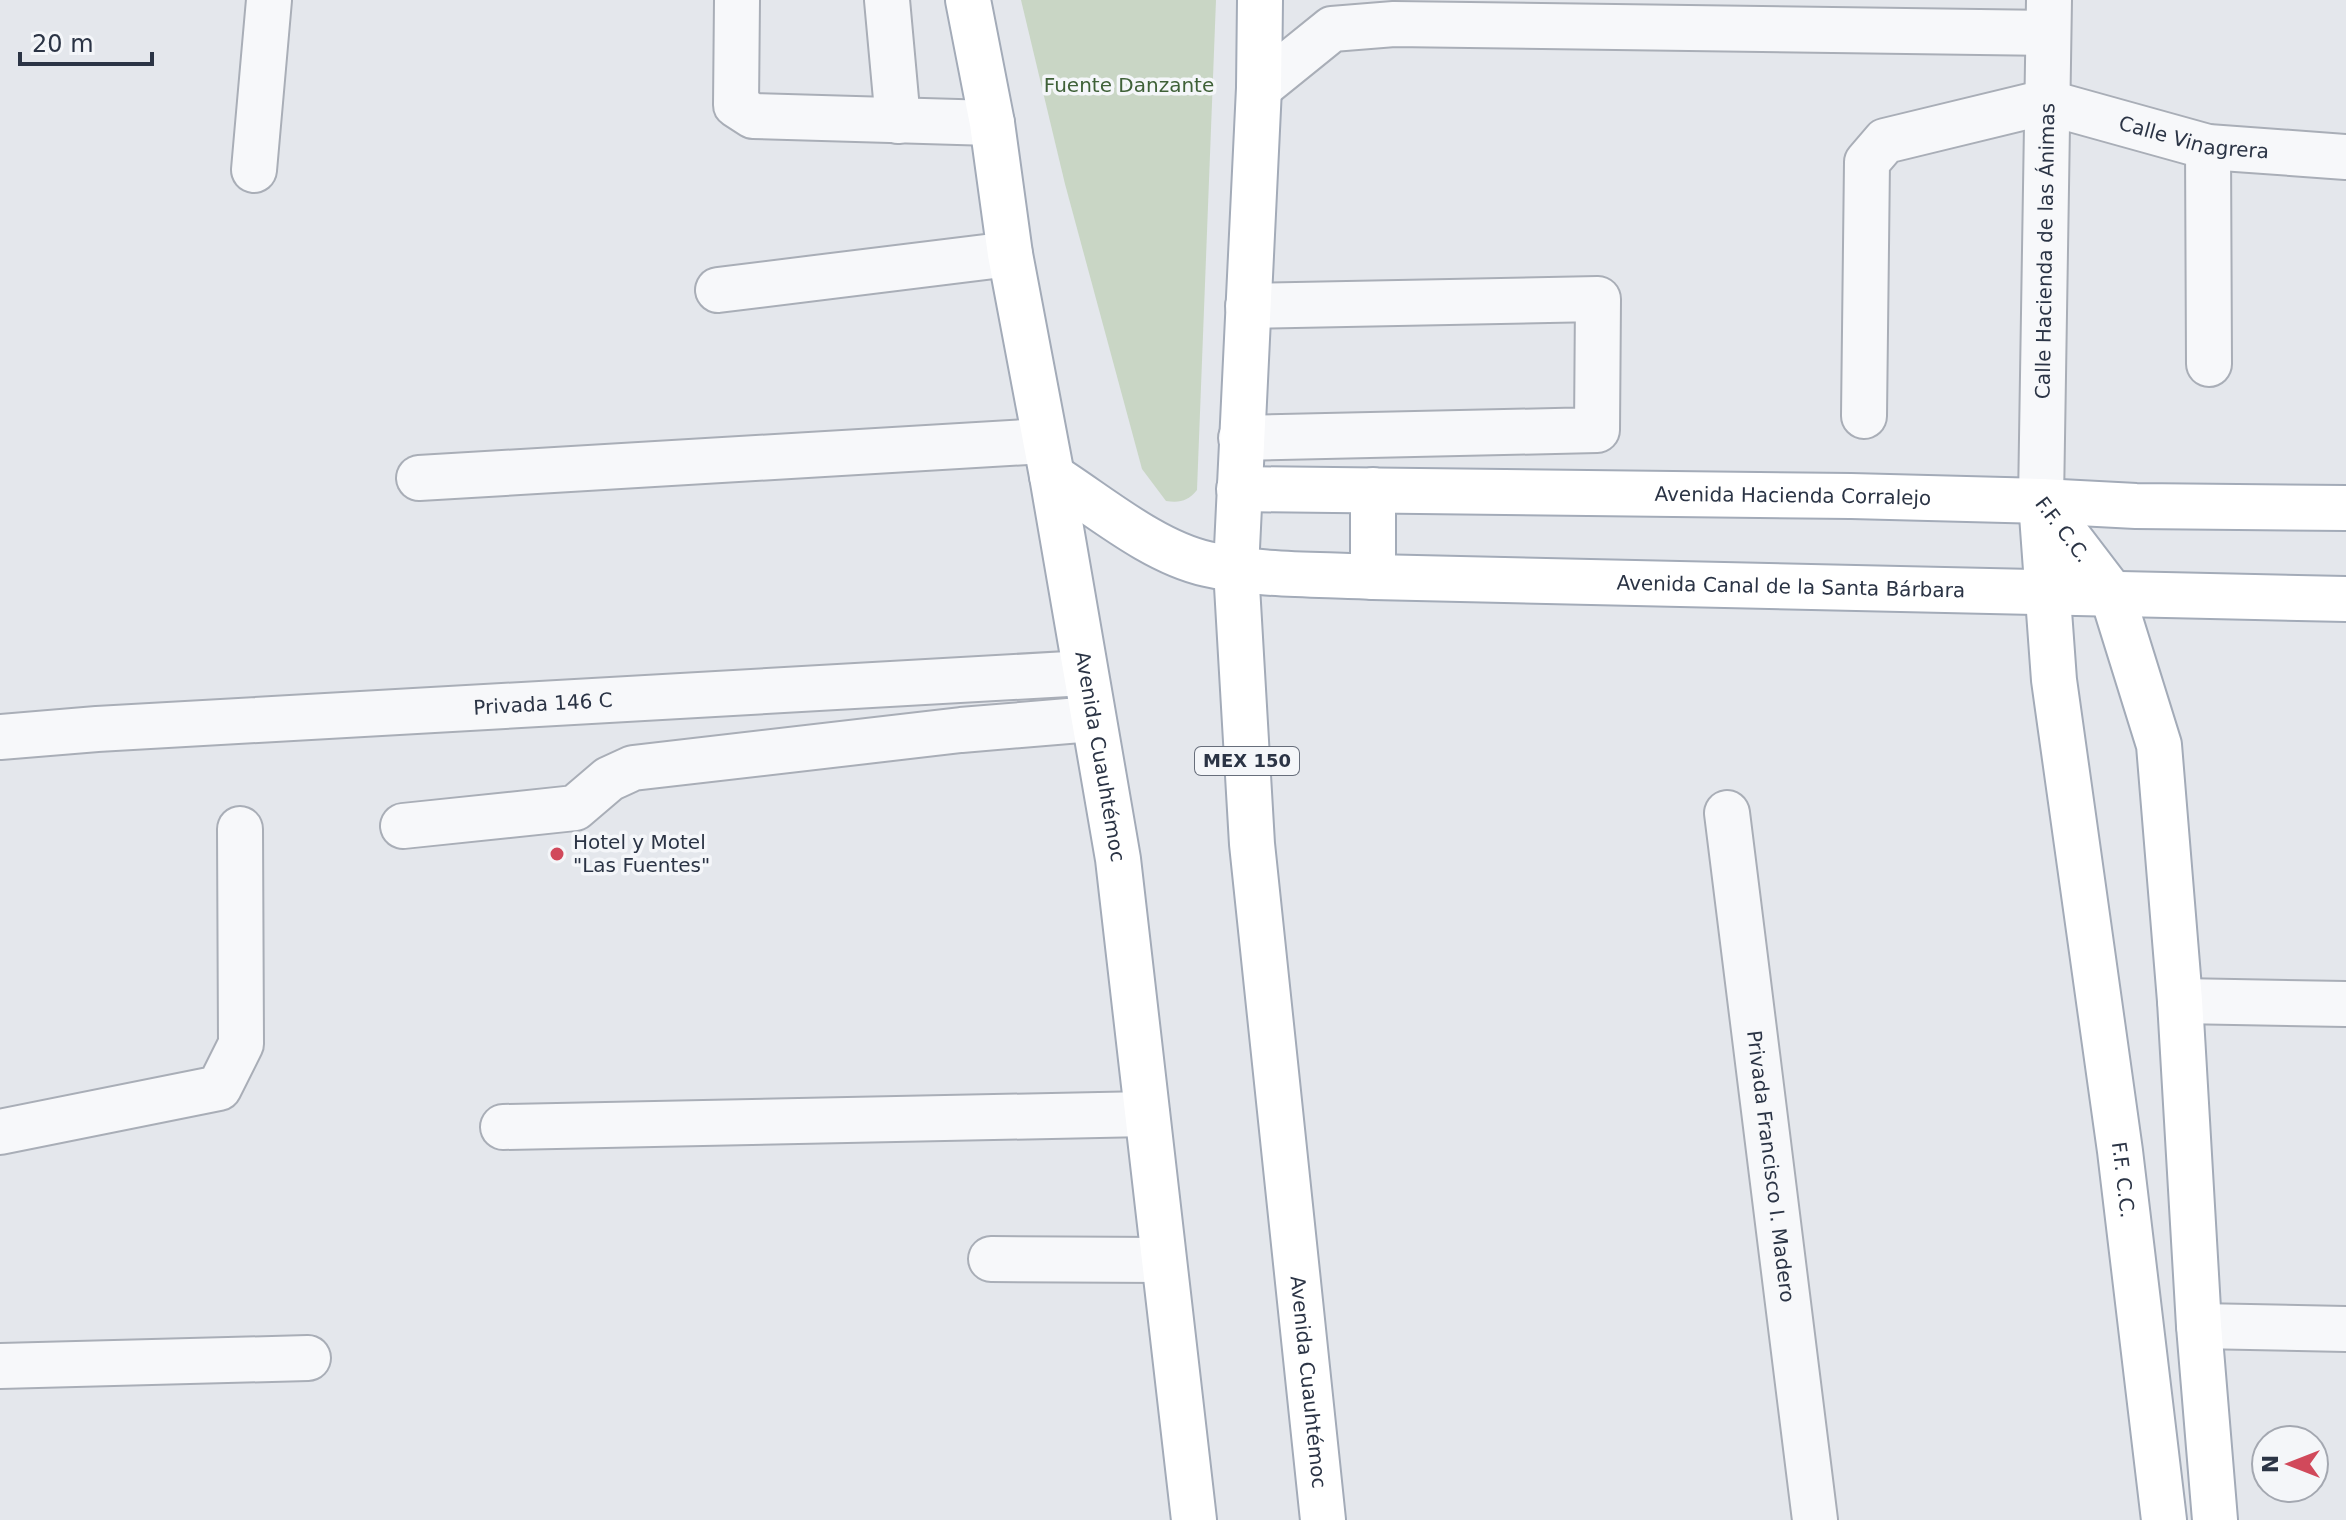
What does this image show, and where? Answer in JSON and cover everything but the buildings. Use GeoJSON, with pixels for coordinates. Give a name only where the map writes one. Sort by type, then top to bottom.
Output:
{"type":"FeatureCollection","features":[{"type":"Feature","properties":{"kind":"main road","name":"Avenida Cuauhtémoc"},"geometry":{"type":"LineString","coordinates":[[968,0],[984,75],[1010,254],[1118,859],[1194,1520]]}},
{"type":"Feature","properties":{"kind":"main road"},"geometry":{"type":"LineString","coordinates":[[984,75],[989,0]]}},
{"type":"Feature","properties":{"kind":"main road","name":"Avenida Cuauhtémoc"},"geometry":{"type":"LineString","coordinates":[[1260,0],[1259,88],[1236,569],[1252,844],[1323,1520]]}},
{"type":"Feature","properties":{"kind":"main road","name":"Avenida Canal de la Santa Bárbara"},"geometry":{"type":"LineString","coordinates":[[1048,459],[1160,546],[1206,564],[1236,569],[1373,577],[2346,599]]}},
{"type":"Feature","properties":{"kind":"main road","name":"Avenida Hacienda Corralejo"},"geometry":{"type":"LineString","coordinates":[[1239,489],[2346,508]]}},
{"type":"Feature","properties":{"kind":"main road"},"geometry":{"type":"LineString","coordinates":[[1373,490],[1373,577]]}},
{"type":"Feature","properties":{"kind":"main road","name":"F.F. C.C."},"geometry":{"type":"LineString","coordinates":[[2041,501],[2054,680],[2120,1151],[2164,1520]]}},
{"type":"Feature","properties":{"kind":"main road","name":"F.F. C.C."},"geometry":{"type":"LineString","coordinates":[[2041,501],[2112,594],[2159,745],[2180,1001],[2199,1326],[2215,1520]]}},
{"type":"Feature","properties":{"kind":"street"},"geometry":{"type":"LineString","coordinates":[[254,170],[269,0]]}},
{"type":"Feature","properties":{"kind":"street"},"geometry":{"type":"LineString","coordinates":[[737,0],[736,105],[753,116],[992,123]]}},
{"type":"Feature","properties":{"kind":"street"},"geometry":{"type":"LineString","coordinates":[[887,0],[898,121]]}},
{"type":"Feature","properties":{"kind":"street"},"geometry":{"type":"LineString","coordinates":[[1259,88],[1332,29],[1553,13],[2048,16]]}},
{"type":"Feature","properties":{"kind":"street","name":"Calle Hacienda de las Ánimas"},"geometry":{"type":"LineString","coordinates":[[2041,501],[2048,16]]}},
{"type":"Feature","properties":{"kind":"street"},"geometry":{"type":"LineString","coordinates":[[1864,416],[1867,162],[1885,141],[2046,102]]}},
{"type":"Feature","properties":{"kind":"street","name":"Calle Vinagrera"},"geometry":{"type":"LineString","coordinates":[[2046,102],[2208,147],[2346,157]]}},
{"type":"Feature","properties":{"kind":"street"},"geometry":{"type":"LineString","coordinates":[[2208,147],[2209,364]]}},
{"type":"Feature","properties":{"kind":"street"},"geometry":{"type":"LineString","coordinates":[[718,290],[1010,254]]}},
{"type":"Feature","properties":{"kind":"street"},"geometry":{"type":"LineString","coordinates":[[1241,438],[1597,430],[1598,299],[1248,306]]}},
{"type":"Feature","properties":{"kind":"street"},"geometry":{"type":"LineString","coordinates":[[419,478],[1048,459]]}},
{"type":"Feature","properties":{"kind":"street","name":"Privada 146 C"},"geometry":{"type":"LineString","coordinates":[[0,737],[1085,673]]}},
{"type":"Feature","properties":{"kind":"street"},"geometry":{"type":"LineString","coordinates":[[403,826],[575,808],[609,779],[633,768],[961,730],[1092,719]]}},
{"type":"Feature","properties":{"kind":"street","name":"Privada Francisco I. Madero"},"geometry":{"type":"LineString","coordinates":[[1727,813],[1815,1520]]}},
{"type":"Feature","properties":{"kind":"street"},"geometry":{"type":"LineString","coordinates":[[0,1132],[219,1088],[241,1044],[240,829]]}},
{"type":"Feature","properties":{"kind":"street"},"geometry":{"type":"LineString","coordinates":[[2180,1001],[2346,1004]]}},
{"type":"Feature","properties":{"kind":"street"},"geometry":{"type":"LineString","coordinates":[[503,1127],[1147,1114]]}},
{"type":"Feature","properties":{"kind":"street"},"geometry":{"type":"LineString","coordinates":[[991,1259],[1163,1260]]}},
{"type":"Feature","properties":{"kind":"street"},"geometry":{"type":"LineString","coordinates":[[2199,1326],[2346,1329]]}},
{"type":"Feature","properties":{"kind":"street"},"geometry":{"type":"LineString","coordinates":[[0,1366],[308,1358]]}},
{"type":"Feature","properties":{"kind":"green space","name":"Fuente Danzante"},"geometry":{"type":"Polygon","coordinates":[[[1021,0],[1216,0],[1197,490],[1183,500],[1166,501],[1142,469],[1065,184],[1021,0]]]}},
{"type":"Feature","properties":{"kind":"place","name":"Hotel y Motel \"Las Fuentes\""},"geometry":{"type":"Point","coordinates":[557,854]}}]}
